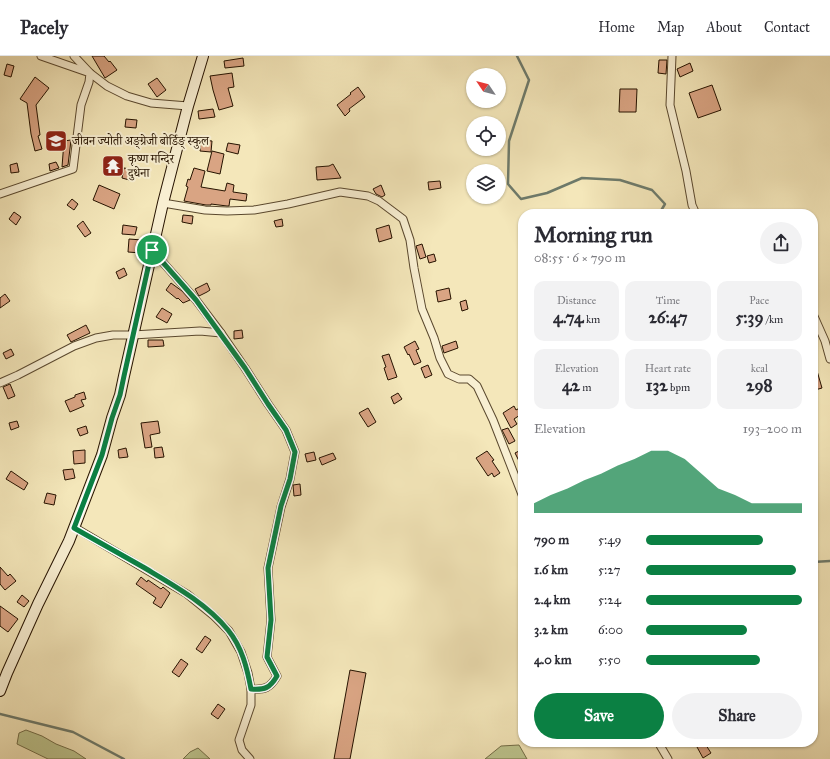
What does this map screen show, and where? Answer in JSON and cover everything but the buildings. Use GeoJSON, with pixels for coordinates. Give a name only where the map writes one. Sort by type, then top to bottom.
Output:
{"type":"FeatureCollection","features":[{"type":"Feature","properties":{"kind":"main road"},"geometry":{"type":"LineString","coordinates":[[0,691],[38,604],[69,541],[102,455],[120,395],[163,203],[188,106],[203,56]]}},
{"type":"Feature","properties":{"kind":"street"},"geometry":{"type":"LineString","coordinates":[[41,56],[90,73]]}},
{"type":"Feature","properties":{"kind":"street"},"geometry":{"type":"LineString","coordinates":[[74,56],[90,73],[106,86],[127,96],[151,103],[188,106]]}},
{"type":"Feature","properties":{"kind":"street"},"geometry":{"type":"LineString","coordinates":[[672,56],[670,106],[694,209]]}},
{"type":"Feature","properties":{"kind":"street"},"geometry":{"type":"LineString","coordinates":[[0,194],[73,169],[81,105],[89,82],[90,73]]}},
{"type":"Feature","properties":{"kind":"street"},"geometry":{"type":"LineString","coordinates":[[163,203],[205,210],[254,210],[340,192],[368,196],[379,201],[403,218],[410,240],[422,309],[434,338],[440,358],[448,374],[459,379],[469,379],[478,386],[518,483]]}},
{"type":"Feature","properties":{"kind":"street"},"geometry":{"type":"LineString","coordinates":[[152,250],[196,300],[221,333],[286,430],[295,452],[290,479],[281,506],[268,568],[271,620],[267,657],[277,676],[273,684],[268,688],[260,690],[251,689]]}},
{"type":"Feature","properties":{"kind":"street"},"geometry":{"type":"LineString","coordinates":[[818,325],[825,341],[830,359]]}},
{"type":"Feature","properties":{"kind":"street"},"geometry":{"type":"LineString","coordinates":[[0,383],[74,346],[96,338],[113,335],[200,331],[221,333]]}},
{"type":"Feature","properties":{"kind":"street"},"geometry":{"type":"LineString","coordinates":[[74,528],[187,594],[214,616],[229,631],[242,652],[251,689],[251,705],[239,740],[242,750],[250,759]]}},
{"type":"Feature","properties":{"kind":"street"},"geometry":{"type":"LineString","coordinates":[[661,747],[668,759]]}},
{"type":"Feature","properties":{"kind":"green space"},"geometry":{"type":"Polygon","coordinates":[[[26,730],[74,751],[86,759],[48,759],[17,744],[19,733],[26,730]]]}},
{"type":"Feature","properties":{"kind":"green space"},"geometry":{"type":"Polygon","coordinates":[[[518,745],[527,759],[485,759],[501,746],[518,745]]]}},
{"type":"Feature","properties":{"kind":"green space"},"geometry":{"type":"Polygon","coordinates":[[[198,748],[210,759],[183,759],[190,752],[198,748]]]}},
{"type":"Feature","properties":{"kind":"waterway"},"geometry":{"type":"LineString","coordinates":[[517,56],[529,80],[509,141],[508,184],[521,199],[547,193],[582,178],[620,180],[652,190],[665,204],[662,209]]}},
{"type":"Feature","properties":{"kind":"waterway"},"geometry":{"type":"LineString","coordinates":[[818,562],[830,561]]}},
{"type":"Feature","properties":{"kind":"waterway"},"geometry":{"type":"LineString","coordinates":[[0,714],[73,732],[124,759]]}},
{"type":"Feature","properties":{"kind":"place","name":"जीवन ज्योती अङ्ग्रेजी बोर्डिङ् स्कुल"},"geometry":{"type":"Point","coordinates":[56,141]}},
{"type":"Feature","properties":{"kind":"place","name":"कृष्ण मन्दिर दुधेना"},"geometry":{"type":"Point","coordinates":[113,166]}},
{"type":"Feature","properties":{"kind":"route"},"geometry":{"type":"LineString","coordinates":[[152,250],[196,300],[221,333],[286,430],[295,452],[290,479],[281,506],[268,568],[271,620],[267,657],[277,676],[273,684],[268,688],[260,690],[251,689],[242,652],[229,631],[214,616],[187,594],[74,528],[102,455],[120,395],[152,250]]}}]}
